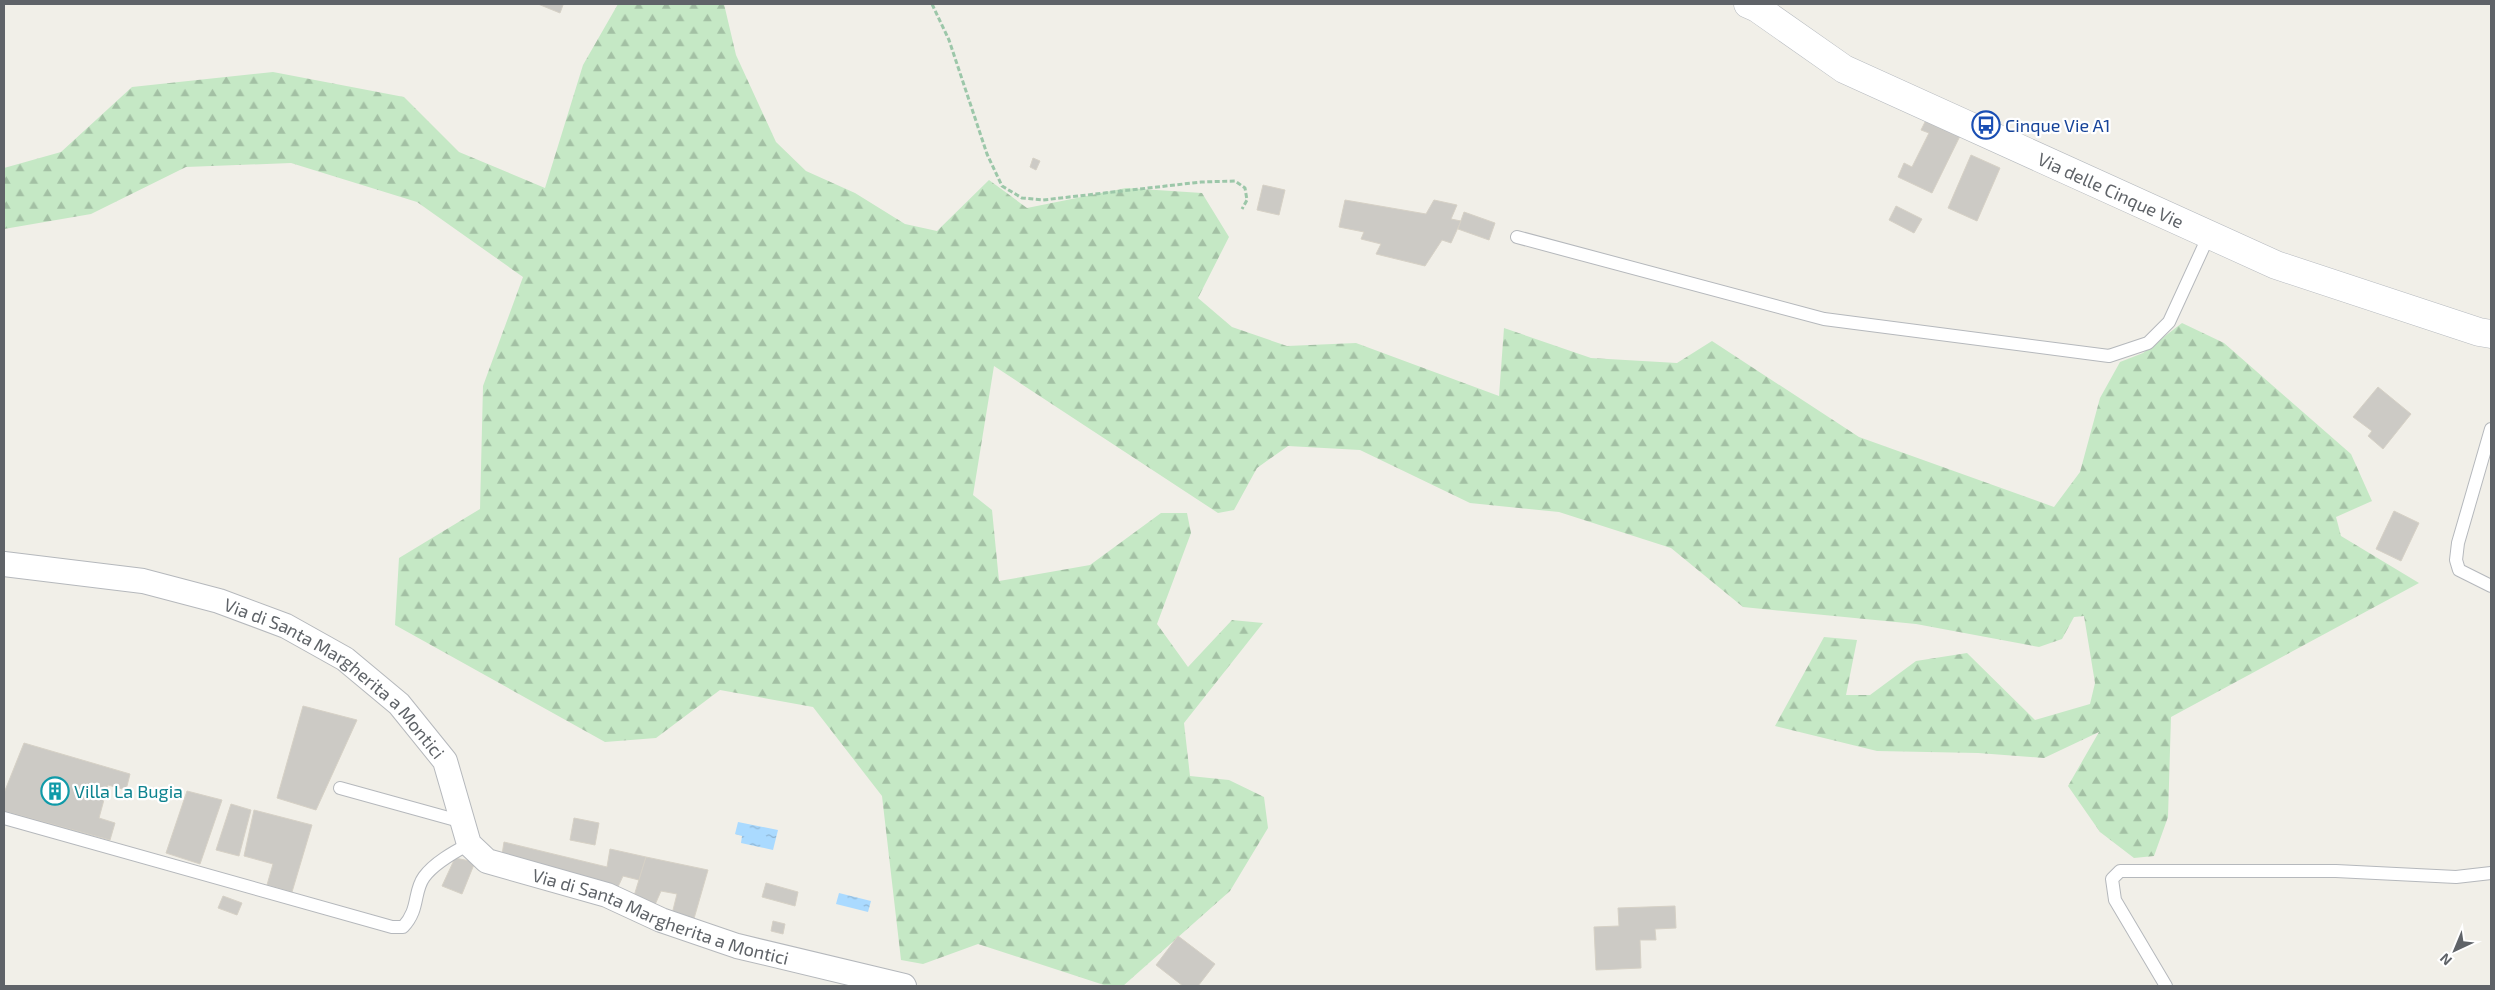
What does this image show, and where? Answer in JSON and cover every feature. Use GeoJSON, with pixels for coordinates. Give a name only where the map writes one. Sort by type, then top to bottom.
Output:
{"type":"FeatureCollection","features":[{"type":"Feature","properties":{"kind":"street","name":"Via delle Cinque Vie"},"geometry":{"type":"LineString","coordinates":[[1748,4],[1844,69],[2276,265],[2479,332],[2491,334]]}},
{"type":"Feature","properties":{"kind":"street","name":"Via di Santa Margherita a Montici"},"geometry":{"type":"LineString","coordinates":[[4,564],[143,581],[218,601],[286,626],[345,659],[399,704],[445,761],[466,833],[487,861],[608,895],[661,920],[737,946],[904,986]]}},
{"type":"Feature","properties":{"kind":"lane"},"geometry":{"type":"LineString","coordinates":[[1517,237],[1824,319],[2109,356],[2148,343],[2169,322],[2209,235]]}},
{"type":"Feature","properties":{"kind":"lane"},"geometry":{"type":"LineString","coordinates":[[2491,429],[2458,543],[2456,560],[2459,570],[2491,586]]}},
{"type":"Feature","properties":{"kind":"lane"},"geometry":{"type":"LineString","coordinates":[[4,818],[392,927],[403,928],[412,918],[424,878],[447,857],[466,833],[340,788]]}},
{"type":"Feature","properties":{"kind":"lane"},"geometry":{"type":"LineString","coordinates":[[2166,986],[2115,900],[2112,879],[2120,871],[2336,872],[2456,877],[2491,873]]}},
{"type":"Feature","properties":{"kind":"path"},"geometry":{"type":"LineString","coordinates":[[932,4],[949,40],[987,154],[1002,186],[1022,198],[1043,200],[1202,182],[1235,181],[1245,188],[1247,200],[1242,209]]}},
{"type":"Feature","properties":{"kind":"green space"},"geometry":{"type":"Polygon","coordinates":[[[618,4],[724,4],[736,55],[776,142],[806,171],[855,193],[905,224],[937,231],[989,180],[1027,208],[1126,188],[1202,193],[1229,237],[1198,298],[1232,327],[1287,346],[1356,343],[1499,396],[1504,328],[1591,358],[1677,363],[1712,341],[1859,437],[2054,507],[2080,472],[2100,398],[2120,362],[2143,353],[2182,323],[2224,343],[2351,454],[2372,501],[2336,517],[2341,536],[2419,583],[2171,717],[2168,817],[2154,856],[2134,858],[2100,832],[2068,786],[2099,732],[2044,758],[1978,753],[1877,751],[1775,726],[1824,637],[1857,640],[1846,695],[1870,695],[1916,661],[1967,653],[2035,720],[2090,704],[2095,683],[2084,616],[2074,617],[2062,639],[2039,647],[1916,624],[1743,607],[1671,548],[1559,512],[1470,503],[1360,450],[1288,446],[1257,468],[1234,510],[1218,513],[994,366],[973,495],[992,510],[999,581],[1090,565],[1161,513],[1187,513],[1191,533],[1157,624],[1188,667],[1232,620],[1263,623],[1184,723],[1190,776],[1229,780],[1264,797],[1268,828],[1230,891],[1123,986],[1107,986],[978,944],[923,964],[901,960],[882,796],[813,707],[720,690],[656,738],[605,742],[395,625],[399,558],[480,509],[483,386],[523,277],[417,202],[291,163],[186,167],[91,214],[4,229],[4,168],[61,152],[132,87],[273,72],[404,97],[459,152],[545,188],[583,65],[618,4]]]}},
{"type":"Feature","properties":{"kind":"water"},"geometry":{"type":"Polygon","coordinates":[[[738,822],[778,830],[773,850],[741,843],[742,836],[735,834],[738,822]]]}},
{"type":"Feature","properties":{"kind":"water"},"geometry":{"type":"Polygon","coordinates":[[[839,893],[871,901],[868,912],[836,904],[839,893]]]}},
{"type":"Feature","properties":{"kind":"building"},"geometry":{"type":"Polygon","coordinates":[[[538,4],[559,4],[563,5],[560,13],[538,4]]]}},
{"type":"Feature","properties":{"kind":"building"},"geometry":{"type":"Polygon","coordinates":[[[1927,118],[1961,134],[1932,193],[1898,177],[1904,163],[1912,167],[1929,133],[1921,130],[1927,118]]]}},
{"type":"Feature","properties":{"kind":"building"},"geometry":{"type":"Polygon","coordinates":[[[1971,155],[2000,168],[1977,221],[1948,208],[1971,155]]]}},
{"type":"Feature","properties":{"kind":"building"},"geometry":{"type":"Polygon","coordinates":[[[1033,158],[1040,161],[1036,170],[1030,167],[1033,158]]]}},
{"type":"Feature","properties":{"kind":"building"},"geometry":{"type":"Polygon","coordinates":[[[1263,185],[1285,190],[1279,215],[1257,210],[1263,185]]]}},
{"type":"Feature","properties":{"kind":"building"},"geometry":{"type":"Polygon","coordinates":[[[1345,200],[1426,214],[1434,200],[1457,205],[1451,219],[1461,221],[1451,243],[1442,240],[1425,266],[1376,254],[1381,244],[1361,239],[1364,232],[1339,227],[1345,200]]]}},
{"type":"Feature","properties":{"kind":"building"},"geometry":{"type":"Polygon","coordinates":[[[1896,206],[1922,219],[1914,233],[1889,220],[1896,206]]]}},
{"type":"Feature","properties":{"kind":"building"},"geometry":{"type":"Polygon","coordinates":[[[1464,212],[1495,223],[1489,240],[1458,229],[1464,212]]]}},
{"type":"Feature","properties":{"kind":"building"},"geometry":{"type":"Polygon","coordinates":[[[2378,387],[2411,414],[2383,449],[2368,436],[2372,431],[2353,417],[2378,387]]]}},
{"type":"Feature","properties":{"kind":"building"},"geometry":{"type":"Polygon","coordinates":[[[2394,511],[2419,523],[2401,561],[2376,549],[2394,511]]]}},
{"type":"Feature","properties":{"kind":"building"},"geometry":{"type":"Polygon","coordinates":[[[303,706],[357,720],[316,810],[277,798],[303,706]]]}},
{"type":"Feature","properties":{"kind":"building","name":"Villa La Bugia"},"geometry":{"type":"Polygon","coordinates":[[[24,743],[130,774],[126,790],[108,785],[99,818],[115,823],[110,840],[4,811],[4,793],[24,743]]]}},
{"type":"Feature","properties":{"kind":"building"},"geometry":{"type":"Polygon","coordinates":[[[187,791],[222,800],[200,864],[166,853],[187,791]]]}},
{"type":"Feature","properties":{"kind":"building"},"geometry":{"type":"Polygon","coordinates":[[[231,804],[251,810],[239,856],[216,850],[231,804]]]}},
{"type":"Feature","properties":{"kind":"building"},"geometry":{"type":"Polygon","coordinates":[[[254,810],[312,825],[292,892],[267,885],[273,864],[244,856],[254,810]]]}},
{"type":"Feature","properties":{"kind":"building"},"geometry":{"type":"Polygon","coordinates":[[[574,818],[599,823],[595,845],[570,840],[574,818]]]}},
{"type":"Feature","properties":{"kind":"building"},"geometry":{"type":"Polygon","coordinates":[[[504,842],[607,867],[610,849],[646,857],[639,880],[623,876],[617,889],[501,861],[504,842]]]}},
{"type":"Feature","properties":{"kind":"building"},"geometry":{"type":"Polygon","coordinates":[[[646,857],[708,870],[693,922],[672,914],[677,894],[661,891],[654,907],[634,896],[646,857]]]}},
{"type":"Feature","properties":{"kind":"building"},"geometry":{"type":"Polygon","coordinates":[[[455,858],[475,862],[462,894],[442,886],[455,858]]]}},
{"type":"Feature","properties":{"kind":"building"},"geometry":{"type":"Polygon","coordinates":[[[766,883],[798,892],[795,906],[762,897],[766,883]]]}},
{"type":"Feature","properties":{"kind":"building"},"geometry":{"type":"Polygon","coordinates":[[[223,896],[242,903],[237,915],[218,908],[223,896]]]}},
{"type":"Feature","properties":{"kind":"building"},"geometry":{"type":"Polygon","coordinates":[[[1675,906],[1676,928],[1655,929],[1656,940],[1640,940],[1641,968],[1596,970],[1594,927],[1619,926],[1618,908],[1675,906]]]}},
{"type":"Feature","properties":{"kind":"building"},"geometry":{"type":"Polygon","coordinates":[[[773,921],[785,924],[783,934],[771,931],[773,921]]]}},
{"type":"Feature","properties":{"kind":"building"},"geometry":{"type":"Polygon","coordinates":[[[1178,936],[1215,964],[1198,986],[1183,986],[1156,965],[1178,936]]]}},
{"type":"Feature","properties":{"kind":"place","name":"Cinque Vie A1"},"geometry":{"type":"Point","coordinates":[1986,125]}},
{"type":"Feature","properties":{"kind":"place","name":"Villa La Bugia"},"geometry":{"type":"Point","coordinates":[55,791]}}]}
